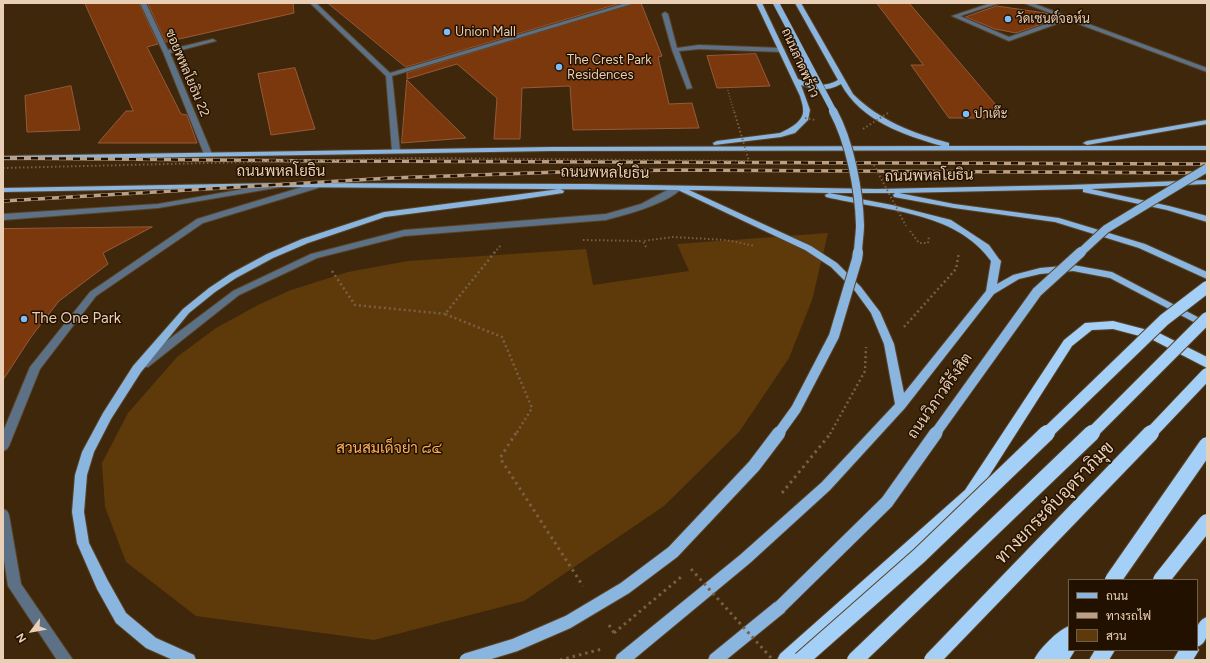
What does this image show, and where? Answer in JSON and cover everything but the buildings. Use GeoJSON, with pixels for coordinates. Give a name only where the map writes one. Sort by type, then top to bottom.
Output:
{"type":"FeatureCollection","features":[{"type":"Feature","properties":{"kind":"highway"},"geometry":{"type":"LineString","coordinates":[[801,660],[919,556],[1164,320],[1207,287]]}},
{"type":"Feature","properties":{"kind":"highway"},"geometry":{"type":"LineString","coordinates":[[855,660],[1105,420],[1207,318]]}},
{"type":"Feature","properties":{"kind":"highway"},"geometry":{"type":"LineString","coordinates":[[786,660],[970,494],[1068,344],[1089,326],[1113,325],[1155,336],[1207,362]]}},
{"type":"Feature","properties":{"kind":"highway","name":"ทางยกระดับอุตราภิมุข"},"geometry":{"type":"LineString","coordinates":[[932,660],[1207,374]]}},
{"type":"Feature","properties":{"kind":"highway"},"geometry":{"type":"LineString","coordinates":[[1114,579],[1207,445]]}},
{"type":"Feature","properties":{"kind":"highway"},"geometry":{"type":"LineString","coordinates":[[1162,579],[1207,522]]}},
{"type":"Feature","properties":{"kind":"highway"},"geometry":{"type":"LineString","coordinates":[[1198,638],[1207,625]]}},
{"type":"Feature","properties":{"kind":"highway"},"geometry":{"type":"LineString","coordinates":[[1043,660],[1068,635]]}},
{"type":"Feature","properties":{"kind":"highway"},"geometry":{"type":"LineString","coordinates":[[1059,660],[1068,646]]}},
{"type":"Feature","properties":{"kind":"highway"},"geometry":{"type":"LineString","coordinates":[[1098,660],[1105,651]]}},
{"type":"Feature","properties":{"kind":"highway"},"geometry":{"type":"LineString","coordinates":[[1182,660],[1189,651]]}},
{"type":"Feature","properties":{"kind":"main road","name":"ถนนลาดพร้าว"},"geometry":{"type":"LineString","coordinates":[[675,148],[781,135],[792,131],[805,118],[807,110],[803,96],[759,3]]}},
{"type":"Feature","properties":{"kind":"main road"},"geometry":{"type":"LineString","coordinates":[[466,660],[515,645],[568,622],[625,588],[672,552],[754,466],[796,409],[834,336],[857,258],[860,226],[857,195],[852,167],[840,124],[776,3]]}},
{"type":"Feature","properties":{"kind":"main road","name":"ถนนลาดพร้าว"},"geometry":{"type":"LineString","coordinates":[[798,3],[850,95],[861,107],[886,124],[921,138],[958,149]]}},
{"type":"Feature","properties":{"kind":"main road"},"geometry":{"type":"LineString","coordinates":[[796,80],[810,86],[822,88],[834,86],[842,81]]}},
{"type":"Feature","properties":{"kind":"main road"},"geometry":{"type":"LineString","coordinates":[[1060,148],[1207,122]]}},
{"type":"Feature","properties":{"kind":"main road","name":"ถนนพหลโยธิน"},"geometry":{"type":"LineString","coordinates":[[3,158],[675,148],[1207,148]]}},
{"type":"Feature","properties":{"kind":"main road","name":"ถนนวิภาวดีรังสิต"},"geometry":{"type":"LineString","coordinates":[[715,660],[780,607],[887,502],[1037,292],[1106,229],[1207,168]]}},
{"type":"Feature","properties":{"kind":"main road","name":"ถนนพหลโยธิน"},"geometry":{"type":"LineString","coordinates":[[3,190],[278,186],[587,186],[877,191],[1069,187],[1197,182],[1207,183]]}},
{"type":"Feature","properties":{"kind":"main road"},"geometry":{"type":"LineString","coordinates":[[190,660],[151,643],[121,618],[102,584],[83,543],[78,512],[81,475],[88,452],[106,416],[137,369],[186,311],[212,290],[233,276],[270,256],[305,241],[384,215],[510,199],[587,186]]}},
{"type":"Feature","properties":{"kind":"main road"},"geometry":{"type":"LineString","coordinates":[[1069,187],[1131,199],[1207,219]]}},
{"type":"Feature","properties":{"kind":"main road"},"geometry":{"type":"LineString","coordinates":[[678,188],[802,245],[834,265],[858,289],[875,312],[889,344],[901,405]]}},
{"type":"Feature","properties":{"kind":"main road"},"geometry":{"type":"LineString","coordinates":[[802,190],[892,206],[948,222],[986,247],[996,262],[991,292]]}},
{"type":"Feature","properties":{"kind":"main road"},"geometry":{"type":"LineString","coordinates":[[877,191],[954,206],[1056,220],[1142,246],[1207,276]]}},
{"type":"Feature","properties":{"kind":"main road"},"geometry":{"type":"LineString","coordinates":[[622,660],[745,559],[826,486],[901,405],[991,292],[1016,277],[1040,271],[1073,268],[1112,275],[1207,326]]}},
{"type":"Feature","properties":{"kind":"street","name":"ซอยพหลโยธิน 22"},"geometry":{"type":"LineString","coordinates":[[142,3],[166,52],[208,154]]}},
{"type":"Feature","properties":{"kind":"street"},"geometry":{"type":"LineString","coordinates":[[313,3],[389,75],[396,151]]}},
{"type":"Feature","properties":{"kind":"street"},"geometry":{"type":"LineString","coordinates":[[389,75],[632,3]]}},
{"type":"Feature","properties":{"kind":"street"},"geometry":{"type":"LineString","coordinates":[[997,3],[955,16],[1009,39],[1067,19]]}},
{"type":"Feature","properties":{"kind":"street"},"geometry":{"type":"LineString","coordinates":[[1027,3],[1207,70]]}},
{"type":"Feature","properties":{"kind":"street"},"geometry":{"type":"LineString","coordinates":[[665,14],[688,88]]}},
{"type":"Feature","properties":{"kind":"street"},"geometry":{"type":"LineString","coordinates":[[166,52],[213,41]]}},
{"type":"Feature","properties":{"kind":"street"},"geometry":{"type":"LineString","coordinates":[[675,50],[699,47],[782,50]]}},
{"type":"Feature","properties":{"kind":"street"},"geometry":{"type":"LineString","coordinates":[[3,217],[158,206],[278,186]]}},
{"type":"Feature","properties":{"kind":"street"},"geometry":{"type":"LineString","coordinates":[[3,446],[35,367],[92,294],[200,221],[315,186]]}},
{"type":"Feature","properties":{"kind":"street"},"geometry":{"type":"LineString","coordinates":[[137,369],[236,293],[314,256],[404,233],[606,217],[634,210],[657,201],[678,188]]}},
{"type":"Feature","properties":{"kind":"street"},"geometry":{"type":"LineString","coordinates":[[3,515],[15,586],[66,660]]}},
{"type":"Feature","properties":{"kind":"path"},"geometry":{"type":"LineString","coordinates":[[3,168],[416,158],[750,161],[727,87]]}},
{"type":"Feature","properties":{"kind":"path"},"geometry":{"type":"LineString","coordinates":[[858,133],[888,113]]}},
{"type":"Feature","properties":{"kind":"path"},"geometry":{"type":"LineString","coordinates":[[872,159],[906,226],[919,242],[928,243],[929,233],[935,234]]}},
{"type":"Feature","properties":{"kind":"path"},"geometry":{"type":"LineString","coordinates":[[646,247],[643,241],[673,237],[726,240],[761,248]]}},
{"type":"Feature","properties":{"kind":"path"},"geometry":{"type":"LineString","coordinates":[[445,314],[505,240]]}},
{"type":"Feature","properties":{"kind":"path"},"geometry":{"type":"LineString","coordinates":[[781,494],[833,430],[866,371],[956,269],[959,252]]}},
{"type":"Feature","properties":{"kind":"path"},"geometry":{"type":"LineString","coordinates":[[331,270],[355,305],[445,314],[502,337],[532,408],[500,458],[584,587]]}},
{"type":"Feature","properties":{"kind":"path"},"geometry":{"type":"LineString","coordinates":[[866,340],[866,371]]}},
{"type":"Feature","properties":{"kind":"path"},"geometry":{"type":"LineString","coordinates":[[614,633],[691,569],[773,660]]}},
{"type":"Feature","properties":{"kind":"path"},"geometry":{"type":"LineString","coordinates":[[697,580],[703,575]]}},
{"type":"Feature","properties":{"kind":"path"},"geometry":{"type":"LineString","coordinates":[[605,620],[617,638]]}},
{"type":"Feature","properties":{"kind":"path"},"geometry":{"type":"LineString","coordinates":[[560,660],[606,647]]}},
{"type":"Feature","properties":{"kind":"green space","name":"สวนสมเด็จย่า ๘๔"},"geometry":{"type":"Polygon","coordinates":[[[828,233],[812,300],[789,358],[739,432],[664,506],[524,601],[374,640],[196,616],[126,562],[105,507],[102,463],[128,413],[177,357],[216,328],[258,305],[291,290],[348,272],[408,261],[586,249],[593,285],[689,271],[677,244],[828,233]]]}},
{"type":"Feature","properties":{"kind":"railway"},"geometry":{"type":"LineString","coordinates":[[3,158],[323,161],[1207,164]]}},
{"type":"Feature","properties":{"kind":"railway"},"geometry":{"type":"LineString","coordinates":[[3,201],[391,178],[560,172],[674,170],[1207,173]]}},
{"type":"Feature","properties":{"kind":"place","name":"วัดเซนต์จอห์น"},"geometry":{"type":"Point","coordinates":[1008,19]}},
{"type":"Feature","properties":{"kind":"place","name":"Union Mall"},"geometry":{"type":"Point","coordinates":[447,32]}},
{"type":"Feature","properties":{"kind":"place","name":"The Crest Park Residences"},"geometry":{"type":"Point","coordinates":[559,67]}},
{"type":"Feature","properties":{"kind":"place","name":"ปาเต๊ะ"},"geometry":{"type":"Point","coordinates":[966,114]}},
{"type":"Feature","properties":{"kind":"place","name":"The One Park"},"geometry":{"type":"Point","coordinates":[24,319]}}]}
